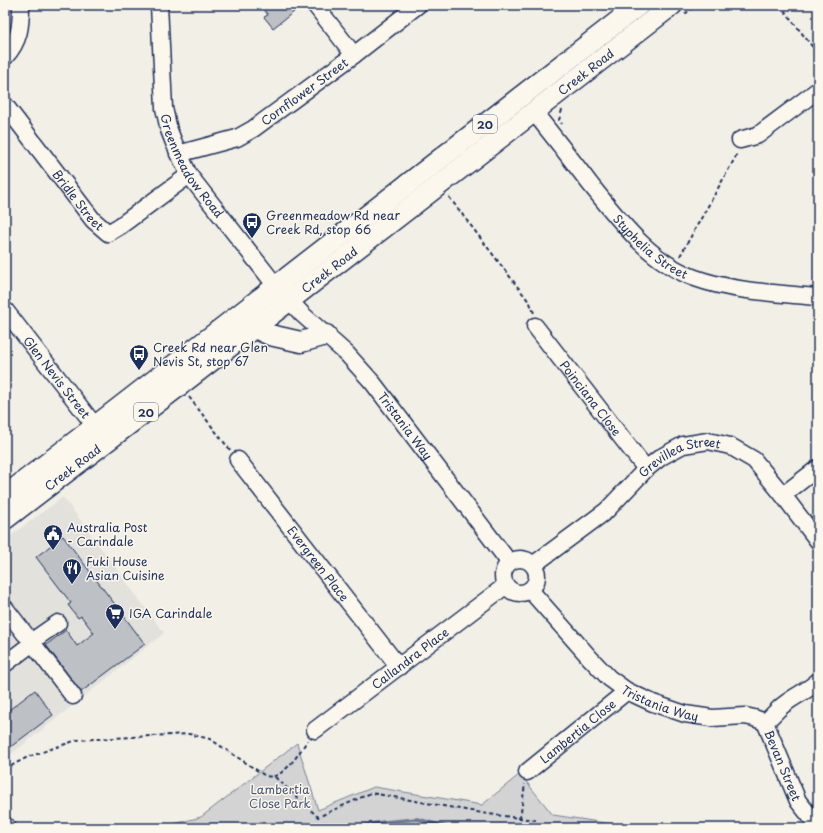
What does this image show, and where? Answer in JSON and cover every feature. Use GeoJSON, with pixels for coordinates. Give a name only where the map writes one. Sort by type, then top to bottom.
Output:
{"type":"FeatureCollection","features":[{"type":"Feature","properties":{"kind":"main road","name":"Creek Road"},"geometry":{"type":"LineString","coordinates":[[5,496],[638,5]]}},
{"type":"Feature","properties":{"kind":"main road","name":"Creek Road"},"geometry":{"type":"LineString","coordinates":[[5,519],[534,112],[678,10]]}},
{"type":"Feature","properties":{"kind":"main road"},"geometry":{"type":"LineString","coordinates":[[255,328],[270,335],[301,342],[326,335]]}},
{"type":"Feature","properties":{"kind":"street"},"geometry":{"type":"LineString","coordinates":[[5,57],[17,40],[21,26],[21,5]]}},
{"type":"Feature","properties":{"kind":"street","name":"Greenmeadow Road"},"geometry":{"type":"LineString","coordinates":[[159,5],[164,108],[169,130],[178,154],[189,175],[289,301]]}},
{"type":"Feature","properties":{"kind":"street"},"geometry":{"type":"LineString","coordinates":[[315,5],[354,55]]}},
{"type":"Feature","properties":{"kind":"street","name":"Cornflower Street"},"geometry":{"type":"LineString","coordinates":[[178,154],[237,138],[265,121],[418,5]]}},
{"type":"Feature","properties":{"kind":"street"},"geometry":{"type":"LineString","coordinates":[[740,140],[758,135],[818,90]]}},
{"type":"Feature","properties":{"kind":"street","name":"Bridle Street"},"geometry":{"type":"LineString","coordinates":[[5,105],[93,220],[108,233],[120,226],[189,175]]}},
{"type":"Feature","properties":{"kind":"street","name":"Styphelia Street"},"geometry":{"type":"LineString","coordinates":[[534,112],[623,225],[644,246],[673,268],[694,278],[727,287],[818,297]]}},
{"type":"Feature","properties":{"kind":"street","name":"Tristania Way"},"geometry":{"type":"LineString","coordinates":[[289,301],[347,354],[373,383],[509,562]]}},
{"type":"Feature","properties":{"kind":"street","name":"Glen Nevis Street"},"geometry":{"type":"LineString","coordinates":[[8,320],[95,426]]}},
{"type":"Feature","properties":{"kind":"street","name":"Poinciana Close"},"geometry":{"type":"LineString","coordinates":[[536,326],[646,469]]}},
{"type":"Feature","properties":{"kind":"street","name":"Grevillea Street"},"geometry":{"type":"LineString","coordinates":[[533,565],[606,511],[646,469],[661,457],[683,445],[708,441],[730,446],[754,460],[818,541]]}},
{"type":"Feature","properties":{"kind":"street","name":"Evergreen Place"},"geometry":{"type":"LineString","coordinates":[[238,460],[399,667]]}},
{"type":"Feature","properties":{"kind":"street"},"geometry":{"type":"LineString","coordinates":[[783,495],[818,468]]}},
{"type":"Feature","properties":{"kind":"street"},"geometry":{"type":"LineString","coordinates":[[515,559],[522,559],[533,565],[537,578],[535,585],[530,590],[517,594],[510,591],[505,586],[502,580],[502,573],[504,567],[509,562],[515,559]]}},
{"type":"Feature","properties":{"kind":"street","name":"Callandra Place"},"geometry":{"type":"LineString","coordinates":[[315,730],[505,586]]}},
{"type":"Feature","properties":{"kind":"street","name":"Tristania Way"},"geometry":{"type":"LineString","coordinates":[[530,590],[609,678],[627,691],[653,703],[685,714],[712,718],[745,716],[765,722]]}},
{"type":"Feature","properties":{"kind":"street"},"geometry":{"type":"LineString","coordinates":[[5,608],[73,696]]}},
{"type":"Feature","properties":{"kind":"street"},"geometry":{"type":"LineString","coordinates":[[9,661],[44,627],[45,624],[51,621]]}},
{"type":"Feature","properties":{"kind":"street"},"geometry":{"type":"LineString","coordinates":[[765,722],[788,701],[818,682]]}},
{"type":"Feature","properties":{"kind":"street","name":"Lambertia Close"},"geometry":{"type":"LineString","coordinates":[[527,772],[627,691]]}},
{"type":"Feature","properties":{"kind":"street","name":"Bevan Street"},"geometry":{"type":"LineString","coordinates":[[765,722],[798,801],[818,826]]}},
{"type":"Feature","properties":{"kind":"path"},"geometry":{"type":"LineString","coordinates":[[678,10],[696,5]]}},
{"type":"Feature","properties":{"kind":"path"},"geometry":{"type":"LineString","coordinates":[[780,5],[818,54]]}},
{"type":"Feature","properties":{"kind":"path"},"geometry":{"type":"LineString","coordinates":[[562,109],[559,120],[564,129]]}},
{"type":"Feature","properties":{"kind":"path"},"geometry":{"type":"LineString","coordinates":[[686,260],[679,257],[735,158],[740,140]]}},
{"type":"Feature","properties":{"kind":"path"},"geometry":{"type":"LineString","coordinates":[[449,197],[530,303],[534,312],[536,326]]}},
{"type":"Feature","properties":{"kind":"path"},"geometry":{"type":"LineString","coordinates":[[189,397],[238,460]]}},
{"type":"Feature","properties":{"kind":"path"},"geometry":{"type":"LineString","coordinates":[[5,770],[28,756],[77,740],[190,734],[210,739],[264,775],[275,777],[282,773],[315,730]]}},
{"type":"Feature","properties":{"kind":"path"},"geometry":{"type":"LineString","coordinates":[[520,819],[527,772]]}},
{"type":"Feature","properties":{"kind":"path"},"geometry":{"type":"LineString","coordinates":[[275,777],[318,817],[371,793],[488,814],[535,820],[540,828]]}},
{"type":"Feature","properties":{"kind":"shaded area"},"geometry":{"type":"Polygon","coordinates":[[[63,497],[164,633],[5,759],[5,540],[63,497]]]}},
{"type":"Feature","properties":{"kind":"green space","name":"Lambertia Close Park"},"geometry":{"type":"Polygon","coordinates":[[[297,743],[318,810],[374,787],[482,805],[520,774],[553,815],[639,828],[159,828],[201,817],[297,743]]]}},
{"type":"Feature","properties":{"kind":"building"},"geometry":{"type":"Polygon","coordinates":[[[260,5],[291,5],[295,11],[273,28],[264,17],[268,15],[260,5]]]}},
{"type":"Feature","properties":{"kind":"building"},"geometry":{"type":"Polygon","coordinates":[[[63,536],[145,644],[81,692],[46,645],[66,630],[77,646],[94,633],[81,616],[78,618],[68,605],[71,603],[36,557],[63,536]]]}},
{"type":"Feature","properties":{"kind":"building"},"geometry":{"type":"Polygon","coordinates":[[[35,690],[53,715],[5,751],[5,713],[35,690]]]}},
{"type":"Feature","properties":{"kind":"waterway"},"geometry":{"type":"LineString","coordinates":[[349,828],[383,822],[417,819],[451,828]]}},
{"type":"Feature","properties":{"kind":"place","name":"Greenmeadow Rd near Creek Rd, stop 66"},"geometry":{"type":"Point","coordinates":[252,239]}},
{"type":"Feature","properties":{"kind":"place","name":"Creek Rd near Glen Nevis St, stop 67"},"geometry":{"type":"Point","coordinates":[139,371]}},
{"type":"Feature","properties":{"kind":"place","name":"Australia Post - Carindale"},"geometry":{"type":"Point","coordinates":[53,551]}},
{"type":"Feature","properties":{"kind":"place","name":"Fuki House Asian Cuisine"},"geometry":{"type":"Point","coordinates":[72,585]}},
{"type":"Feature","properties":{"kind":"place","name":"IGA Carindale"},"geometry":{"type":"Point","coordinates":[115,630]}}]}
